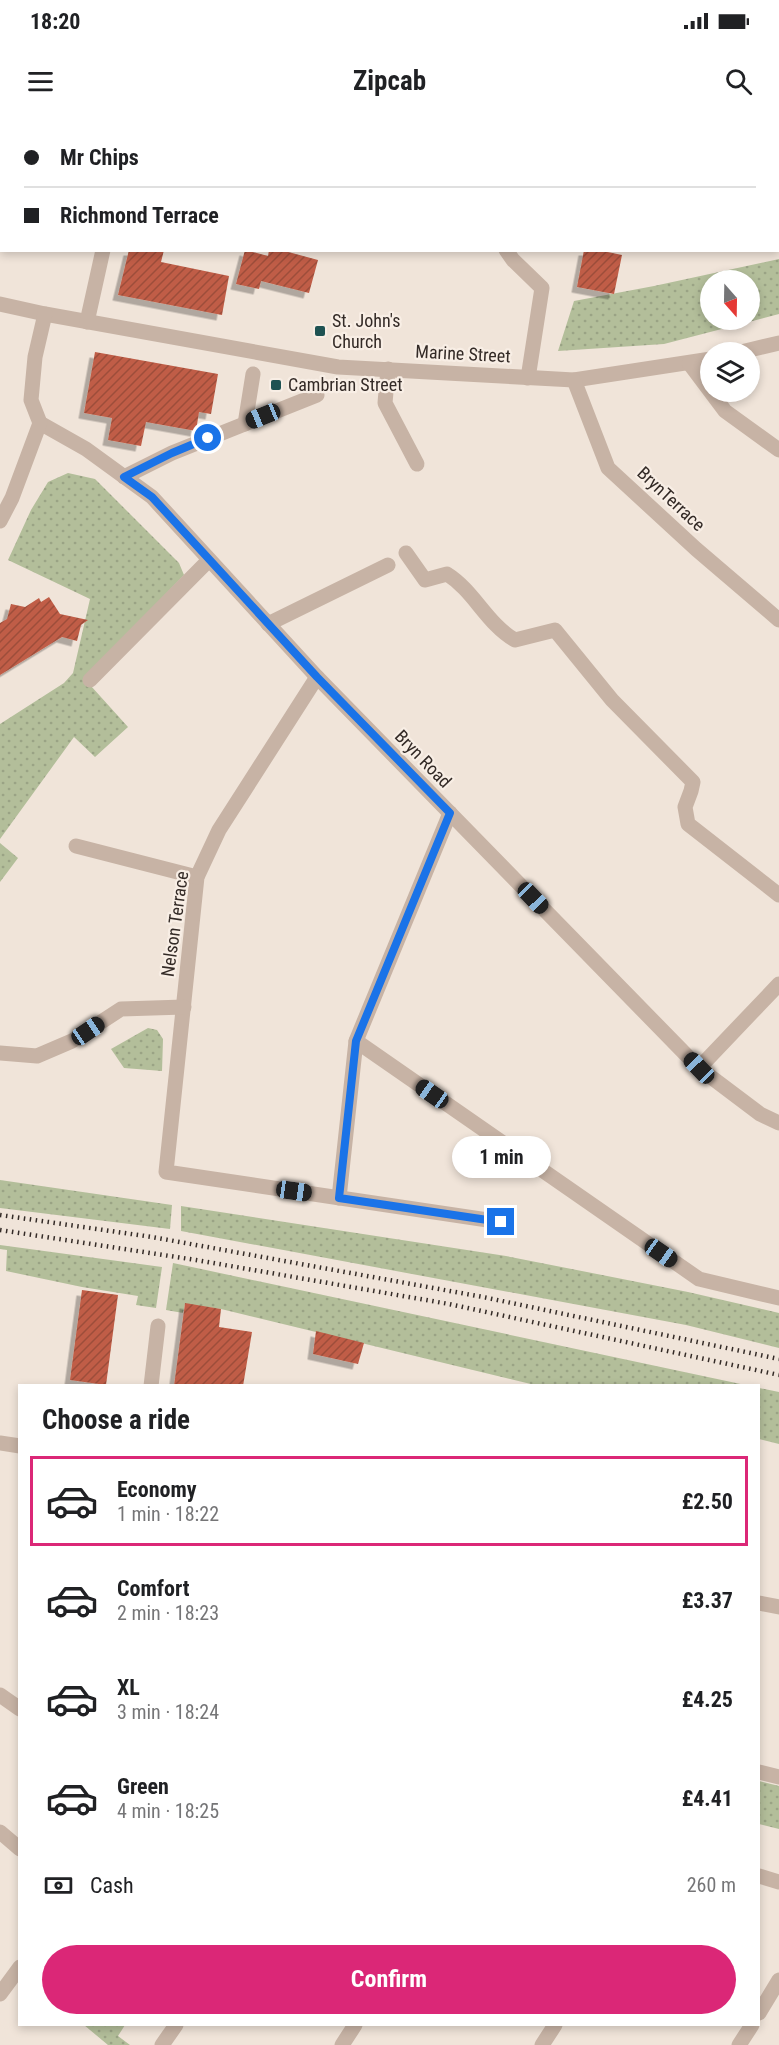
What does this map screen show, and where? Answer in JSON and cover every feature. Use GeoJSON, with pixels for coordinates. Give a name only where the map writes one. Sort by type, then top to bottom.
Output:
{"type":"FeatureCollection","features":[{"type":"Feature","properties":{"kind":"street"},"geometry":{"type":"LineString","coordinates":[[87,322],[103,252]]}},
{"type":"Feature","properties":{"kind":"street"},"geometry":{"type":"LineString","coordinates":[[507,252],[542,288],[528,378]]}},
{"type":"Feature","properties":{"kind":"street","name":"Marine Street"},"geometry":{"type":"LineString","coordinates":[[0,304],[338,367],[574,380],[700,361]]}},
{"type":"Feature","properties":{"kind":"street"},"geometry":{"type":"LineString","coordinates":[[0,521],[12,498],[40,423],[31,400],[35,357],[45,314]]}},
{"type":"Feature","properties":{"kind":"street"},"geometry":{"type":"LineString","coordinates":[[760,348],[779,343]]}},
{"type":"Feature","properties":{"kind":"street"},"geometry":{"type":"LineString","coordinates":[[689,363],[725,411],[779,450]]}},
{"type":"Feature","properties":{"kind":"street"},"geometry":{"type":"LineString","coordinates":[[388,369],[385,403],[417,464]]}},
{"type":"Feature","properties":{"kind":"street"},"geometry":{"type":"LineString","coordinates":[[245,424],[253,374]]}},
{"type":"Feature","properties":{"kind":"street","name":"BrynTerrace"},"geometry":{"type":"LineString","coordinates":[[574,380],[608,468],[696,549],[779,620]]}},
{"type":"Feature","properties":{"kind":"street"},"geometry":{"type":"LineString","coordinates":[[124,477],[172,453],[317,395]]}},
{"type":"Feature","properties":{"kind":"street","name":"Bryn Road"},"geometry":{"type":"LineString","coordinates":[[40,423],[86,449],[152,497],[317,677],[699,1068],[760,1114],[779,1123]]}},
{"type":"Feature","properties":{"kind":"street"},"geometry":{"type":"LineString","coordinates":[[406,553],[425,580],[447,574],[458,581],[502,633],[514,640],[555,630],[612,700],[693,782],[685,807],[687,824],[779,895]]}},
{"type":"Feature","properties":{"kind":"street"},"geometry":{"type":"LineString","coordinates":[[90,680],[209,560]]}},
{"type":"Feature","properties":{"kind":"street"},"geometry":{"type":"LineString","coordinates":[[268,624],[388,565]]}},
{"type":"Feature","properties":{"kind":"street","name":"Nelson Terrace"},"geometry":{"type":"LineString","coordinates":[[317,677],[219,831],[197,877],[166,1172],[339,1198]]}},
{"type":"Feature","properties":{"kind":"street"},"geometry":{"type":"LineString","coordinates":[[450,813],[356,1041],[339,1198],[501,1222]]}},
{"type":"Feature","properties":{"kind":"street"},"geometry":{"type":"LineString","coordinates":[[76,846],[197,877]]}},
{"type":"Feature","properties":{"kind":"street"},"geometry":{"type":"LineString","coordinates":[[699,1068],[779,984]]}},
{"type":"Feature","properties":{"kind":"street"},"geometry":{"type":"LineString","coordinates":[[0,1053],[37,1056],[72,1041],[121,1009],[184,1007]]}},
{"type":"Feature","properties":{"kind":"street"},"geometry":{"type":"LineString","coordinates":[[356,1041],[699,1279],[779,1298]]}},
{"type":"Feature","properties":{"kind":"street"},"geometry":{"type":"LineString","coordinates":[[151,1384],[158,1326]]}},
{"type":"Feature","properties":{"kind":"street"},"geometry":{"type":"LineString","coordinates":[[0,1443],[18,1446]]}},
{"type":"Feature","properties":{"kind":"street"},"geometry":{"type":"LineString","coordinates":[[760,1603],[779,1607]]}},
{"type":"Feature","properties":{"kind":"street"},"geometry":{"type":"LineString","coordinates":[[0,1695],[18,1708]]}},
{"type":"Feature","properties":{"kind":"street"},"geometry":{"type":"LineString","coordinates":[[760,1772],[779,1777]]}},
{"type":"Feature","properties":{"kind":"street"},"geometry":{"type":"LineString","coordinates":[[0,1832],[18,1846]]}},
{"type":"Feature","properties":{"kind":"street"},"geometry":{"type":"LineString","coordinates":[[760,1876],[779,1882]]}},
{"type":"Feature","properties":{"kind":"street"},"geometry":{"type":"LineString","coordinates":[[0,1994],[18,1970]]}},
{"type":"Feature","properties":{"kind":"street"},"geometry":{"type":"LineString","coordinates":[[760,2011],[779,1980]]}},
{"type":"Feature","properties":{"kind":"street"},"geometry":{"type":"LineString","coordinates":[[162,2045],[175,2026]]}},
{"type":"Feature","properties":{"kind":"street"},"geometry":{"type":"LineString","coordinates":[[342,2045],[354,2026]]}},
{"type":"Feature","properties":{"kind":"street"},"geometry":{"type":"LineString","coordinates":[[542,2045],[554,2026]]}},
{"type":"Feature","properties":{"kind":"street"},"geometry":{"type":"LineString","coordinates":[[740,2045],[751,2026]]}},
{"type":"Feature","properties":{"kind":"green space"},"geometry":{"type":"Polygon","coordinates":[[[779,259],[779,314],[760,319],[760,270],[728,270],[779,259]]]}},
{"type":"Feature","properties":{"kind":"green space"},"geometry":{"type":"Polygon","coordinates":[[[700,276],[700,330],[718,330],[664,344],[558,351],[574,301],[700,276]]]}},
{"type":"Feature","properties":{"kind":"green space"},"geometry":{"type":"Polygon","coordinates":[[[68,473],[95,479],[179,563],[184,575],[83,680],[128,727],[95,757],[74,737],[0,839],[0,724],[64,683],[73,673],[90,599],[8,560],[31,510],[48,482],[68,473]]]}},
{"type":"Feature","properties":{"kind":"green space"},"geometry":{"type":"Polygon","coordinates":[[[0,843],[18,858],[0,882],[0,843]]]}},
{"type":"Feature","properties":{"kind":"green space"},"geometry":{"type":"Polygon","coordinates":[[[148,1028],[157,1030],[163,1039],[162,1071],[124,1068],[111,1049],[148,1028]]]}},
{"type":"Feature","properties":{"kind":"green space"},"geometry":{"type":"Polygon","coordinates":[[[0,1180],[172,1205],[170,1229],[0,1208],[0,1180]]]}},
{"type":"Feature","properties":{"kind":"green space"},"geometry":{"type":"Polygon","coordinates":[[[181,1206],[506,1256],[688,1292],[779,1313],[779,1348],[686,1325],[181,1231],[181,1206]]]}},
{"type":"Feature","properties":{"kind":"green space"},"geometry":{"type":"Polygon","coordinates":[[[0,1245],[162,1267],[156,1308],[136,1305],[138,1296],[6,1271],[7,1250],[0,1249],[0,1245]]]}},
{"type":"Feature","properties":{"kind":"green space"},"geometry":{"type":"Polygon","coordinates":[[[173,1263],[741,1384],[531,1384],[221,1309],[185,1304],[183,1313],[166,1310],[173,1263]]]}},
{"type":"Feature","properties":{"kind":"green space"},"geometry":{"type":"Polygon","coordinates":[[[760,1388],[779,1392],[779,1444],[760,1439],[760,1388]]]}},
{"type":"Feature","properties":{"kind":"green space"},"geometry":{"type":"Polygon","coordinates":[[[760,1781],[779,1786],[779,1829],[760,1824],[760,1781]]]}},
{"type":"Feature","properties":{"kind":"green space"},"geometry":{"type":"Polygon","coordinates":[[[85,2026],[124,2026],[118,2036],[130,2045],[108,2045],[85,2026]]]}},
{"type":"Feature","properties":{"kind":"building"},"geometry":{"type":"Polygon","coordinates":[[[129,252],[164,252],[161,262],[229,276],[222,315],[118,295],[129,252]]]}},
{"type":"Feature","properties":{"kind":"building"},"geometry":{"type":"Polygon","coordinates":[[[244,252],[268,256],[269,252],[288,252],[318,260],[309,293],[261,281],[259,289],[236,284],[244,252]]]}},
{"type":"Feature","properties":{"kind":"building"},"geometry":{"type":"Polygon","coordinates":[[[584,252],[608,252],[622,255],[614,294],[577,287],[584,252]]]}},
{"type":"Feature","properties":{"kind":"building"},"geometry":{"type":"Polygon","coordinates":[[[95,352],[218,374],[211,414],[199,412],[196,431],[146,422],[141,446],[108,440],[112,418],[84,413],[95,352]]]}},
{"type":"Feature","properties":{"kind":"building"},"geometry":{"type":"Polygon","coordinates":[[[49,597],[60,614],[88,620],[81,625],[77,641],[62,637],[0,675],[0,623],[7,619],[11,604],[25,607],[39,598],[41,602],[49,597]]]}},
{"type":"Feature","properties":{"kind":"building"},"geometry":{"type":"Polygon","coordinates":[[[82,1290],[118,1295],[106,1384],[70,1380],[82,1290]]]}},
{"type":"Feature","properties":{"kind":"building"},"geometry":{"type":"Polygon","coordinates":[[[185,1303],[221,1309],[219,1327],[252,1332],[243,1384],[174,1384],[185,1303]]]}},
{"type":"Feature","properties":{"kind":"building"},"geometry":{"type":"Polygon","coordinates":[[[316,1331],[364,1343],[358,1364],[313,1354],[316,1331]]]}},
{"type":"Feature","properties":{"kind":"railway"},"geometry":{"type":"LineString","coordinates":[[0,1215],[152,1237],[483,1297],[779,1359]]}},
{"type":"Feature","properties":{"kind":"railway"},"geometry":{"type":"LineString","coordinates":[[0,1230],[196,1260],[449,1304],[779,1375]]}},
{"type":"Feature","properties":{"kind":"place","name":"St. John's Church"},"geometry":{"type":"Point","coordinates":[320,331]}},
{"type":"Feature","properties":{"kind":"place","name":"Cambrian Street"},"geometry":{"type":"Point","coordinates":[276,385]}},
{"type":"Feature","properties":{"kind":"route"},"geometry":{"type":"LineString","coordinates":[[208,438],[124,477],[152,497],[317,677],[450,813],[356,1041],[339,1198],[501,1222]]}}]}
